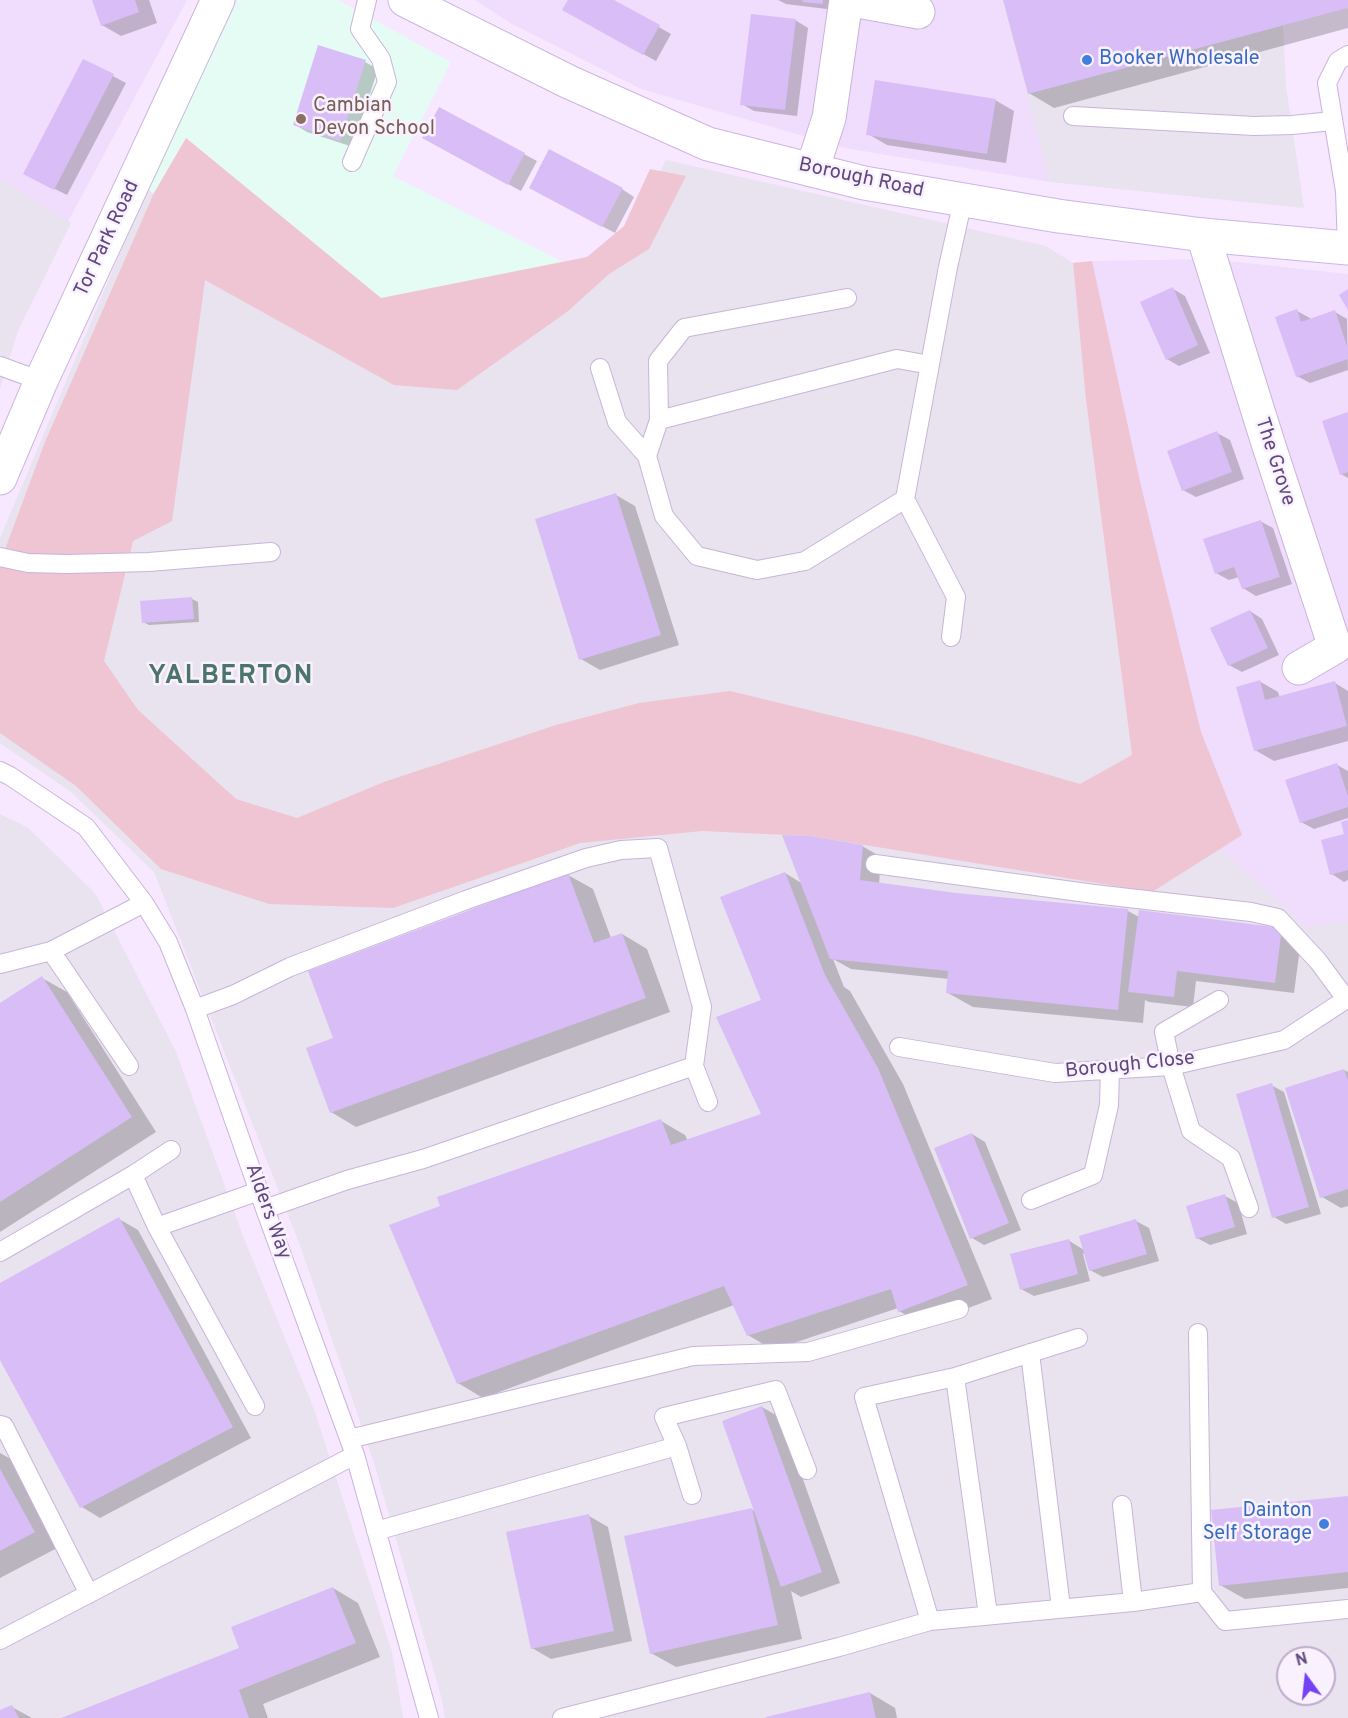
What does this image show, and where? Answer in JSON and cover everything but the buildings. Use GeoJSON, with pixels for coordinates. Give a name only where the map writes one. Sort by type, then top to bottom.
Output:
{"type":"FeatureCollection","features":[{"type":"Feature","properties":{"kind":"street","name":"Tor Park Road"},"geometry":{"type":"LineString","coordinates":[[0,478],[41,381],[218,0]]}},
{"type":"Feature","properties":{"kind":"street","name":"Borough Road"},"geometry":{"type":"LineString","coordinates":[[405,0],[569,82],[708,144],[864,183],[1058,216],[1203,236],[1348,248]]}},
{"type":"Feature","properties":{"kind":"street"},"geometry":{"type":"LineString","coordinates":[[812,170],[829,118],[846,0]]}},
{"type":"Feature","properties":{"kind":"street"},"geometry":{"type":"LineString","coordinates":[[852,0],[918,12]]}},
{"type":"Feature","properties":{"kind":"street","name":"The Grove"},"geometry":{"type":"LineString","coordinates":[[1203,236],[1335,647],[1299,668]]}},
{"type":"Feature","properties":{"kind":"lane"},"geometry":{"type":"LineString","coordinates":[[352,162],[387,82],[381,59],[360,29],[367,0]]}},
{"type":"Feature","properties":{"kind":"lane"},"geometry":{"type":"LineString","coordinates":[[1348,55],[1338,61],[1327,83],[1345,191],[1348,248]]}},
{"type":"Feature","properties":{"kind":"lane"},"geometry":{"type":"LineString","coordinates":[[1072,116],[1254,126],[1292,126],[1333,121]]}},
{"type":"Feature","properties":{"kind":"lane"},"geometry":{"type":"LineString","coordinates":[[951,637],[956,597],[905,499],[963,200]]}},
{"type":"Feature","properties":{"kind":"lane"},"geometry":{"type":"LineString","coordinates":[[647,456],[659,420],[658,361],[684,328],[847,298]]}},
{"type":"Feature","properties":{"kind":"lane"},"geometry":{"type":"LineString","coordinates":[[659,420],[897,360],[930,365]]}},
{"type":"Feature","properties":{"kind":"lane"},"geometry":{"type":"LineString","coordinates":[[0,366],[41,381]]}},
{"type":"Feature","properties":{"kind":"lane"},"geometry":{"type":"LineString","coordinates":[[600,368],[617,422],[647,456],[664,516],[698,556],[757,570],[805,561],[905,499]]}},
{"type":"Feature","properties":{"kind":"lane"},"geometry":{"type":"LineString","coordinates":[[0,557],[28,563],[68,564],[149,562],[271,552]]}},
{"type":"Feature","properties":{"kind":"lane","name":"Alders Way"},"geometry":{"type":"LineString","coordinates":[[0,771],[86,827],[144,903],[168,942],[195,1009],[352,1447],[429,1718]]}},
{"type":"Feature","properties":{"kind":"lane"},"geometry":{"type":"LineString","coordinates":[[195,1009],[234,995],[290,967],[466,900],[586,858],[621,850],[658,848],[702,1006],[694,1066],[708,1102]]}},
{"type":"Feature","properties":{"kind":"lane"},"geometry":{"type":"LineString","coordinates":[[875,864],[1094,894],[1251,912],[1278,918],[1318,961],[1347,998]]}},
{"type":"Feature","properties":{"kind":"lane"},"geometry":{"type":"LineString","coordinates":[[0,964],[51,951],[144,903]]}},
{"type":"Feature","properties":{"kind":"lane"},"geometry":{"type":"LineString","coordinates":[[51,951],[129,1066]]}},
{"type":"Feature","properties":{"kind":"lane","name":"Borough Close"},"geometry":{"type":"LineString","coordinates":[[899,1047],[1055,1073],[1171,1066],[1284,1040],[1347,998]]}},
{"type":"Feature","properties":{"kind":"lane"},"geometry":{"type":"LineString","coordinates":[[1219,1000],[1164,1032],[1171,1066],[1191,1131],[1231,1158],[1249,1208]]}},
{"type":"Feature","properties":{"kind":"lane"},"geometry":{"type":"LineString","coordinates":[[265,1209],[347,1180],[423,1159],[694,1066]]}},
{"type":"Feature","properties":{"kind":"lane"},"geometry":{"type":"LineString","coordinates":[[1031,1200],[1093,1175],[1109,1105],[1110,1069]]}},
{"type":"Feature","properties":{"kind":"lane"},"geometry":{"type":"LineString","coordinates":[[0,1252],[133,1175],[171,1150]]}},
{"type":"Feature","properties":{"kind":"lane"},"geometry":{"type":"LineString","coordinates":[[133,1175],[157,1227],[255,1406]]}},
{"type":"Feature","properties":{"kind":"lane"},"geometry":{"type":"LineString","coordinates":[[157,1227],[259,1191]]}},
{"type":"Feature","properties":{"kind":"lane"},"geometry":{"type":"LineString","coordinates":[[0,1640],[89,1594],[352,1447],[693,1356],[808,1352],[960,1309]]}},
{"type":"Feature","properties":{"kind":"lane"},"geometry":{"type":"LineString","coordinates":[[1198,1333],[1202,1592],[1225,1621],[1348,1610]]}},
{"type":"Feature","properties":{"kind":"lane"},"geometry":{"type":"LineString","coordinates":[[930,1621],[864,1397],[955,1377],[1078,1338]]}},
{"type":"Feature","properties":{"kind":"lane"},"geometry":{"type":"LineString","coordinates":[[1030,1353],[1061,1608]]}},
{"type":"Feature","properties":{"kind":"lane"},"geometry":{"type":"LineString","coordinates":[[955,1377],[988,1615]]}},
{"type":"Feature","properties":{"kind":"lane"},"geometry":{"type":"LineString","coordinates":[[692,1495],[677,1446],[664,1418],[776,1390],[807,1470]]}},
{"type":"Feature","properties":{"kind":"lane"},"geometry":{"type":"LineString","coordinates":[[0,1425],[4,1426],[89,1594]]}},
{"type":"Feature","properties":{"kind":"lane"},"geometry":{"type":"LineString","coordinates":[[376,1531],[677,1446]]}},
{"type":"Feature","properties":{"kind":"lane"},"geometry":{"type":"LineString","coordinates":[[1122,1505],[1133,1602]]}},
{"type":"Feature","properties":{"kind":"lane"},"geometry":{"type":"LineString","coordinates":[[562,1718],[839,1647],[930,1621],[1133,1602],[1202,1592]]}},
{"type":"Feature","properties":{"kind":"shaded area"},"geometry":{"type":"Polygon","coordinates":[[[0,0],[187,0],[64,229],[0,188],[0,0]]]}},
{"type":"Feature","properties":{"kind":"shaded area","name":"Cambian Devon School"},"geometry":{"type":"Polygon","coordinates":[[[238,0],[338,0],[451,62],[393,176],[585,273],[380,338],[147,189],[238,0]]]}},
{"type":"Feature","properties":{"kind":"shaded area"},"geometry":{"type":"Polygon","coordinates":[[[475,0],[1002,0],[1050,182],[845,148],[641,89],[510,23],[475,0]]]}},
{"type":"Feature","properties":{"kind":"shaded area"},"geometry":{"type":"Polygon","coordinates":[[[1002,0],[1348,0],[1348,8],[1283,26],[1286,86],[1304,208],[1050,182],[1002,0]]]}},
{"type":"Feature","properties":{"kind":"shaded area"},"geometry":{"type":"Polygon","coordinates":[[[186,138],[381,298],[587,257],[624,226],[650,169],[686,176],[649,249],[609,274],[568,311],[457,390],[394,385],[205,280],[172,521],[133,541],[104,661],[138,710],[236,799],[297,818],[384,782],[556,725],[639,703],[730,691],[916,736],[1080,784],[1132,755],[1086,400],[1073,263],[1092,261],[1141,486],[1201,732],[1242,835],[1152,892],[810,836],[702,831],[580,843],[393,908],[269,904],[161,869],[76,786],[0,733],[0,563],[45,442],[154,193],[186,138]]]}},
{"type":"Feature","properties":{"kind":"shaded area"},"geometry":{"type":"Polygon","coordinates":[[[666,160],[1046,246],[1073,263],[1086,400],[1132,755],[1225,853],[1306,927],[1348,922],[1348,1718],[445,1718],[441,1696],[375,1466],[301,1248],[154,872],[71,792],[0,743],[0,538],[147,189],[380,338],[563,296],[631,226],[666,160]]]}},
{"type":"Feature","properties":{"kind":"shaded area"},"geometry":{"type":"Polygon","coordinates":[[[0,179],[71,223],[18,331],[0,389],[0,179]]]}},
{"type":"Feature","properties":{"kind":"shaded area"},"geometry":{"type":"Polygon","coordinates":[[[1210,259],[1348,274],[1348,922],[1306,927],[1225,853],[1132,755],[1073,263],[1210,259]]]}},
{"type":"Feature","properties":{"kind":"shaded area"},"geometry":{"type":"Polygon","coordinates":[[[0,814],[27,827],[95,893],[176,1052],[243,1236],[314,1409],[392,1652],[403,1718],[0,1718],[0,814]]]}},
{"type":"Feature","properties":{"kind":"place","name":"Booker Wholesale"},"geometry":{"type":"Point","coordinates":[1087,60]}},
{"type":"Feature","properties":{"kind":"place","name":"Cambian Devon School"},"geometry":{"type":"Point","coordinates":[301,119]}},
{"type":"Feature","properties":{"kind":"place","name":"Dainton Self Storage"},"geometry":{"type":"Point","coordinates":[1324,1524]}},
{"type":"Feature","properties":{"kind":"district","name":"YALBERTON"},"geometry":{"type":"Point","coordinates":[231,678]}}]}
